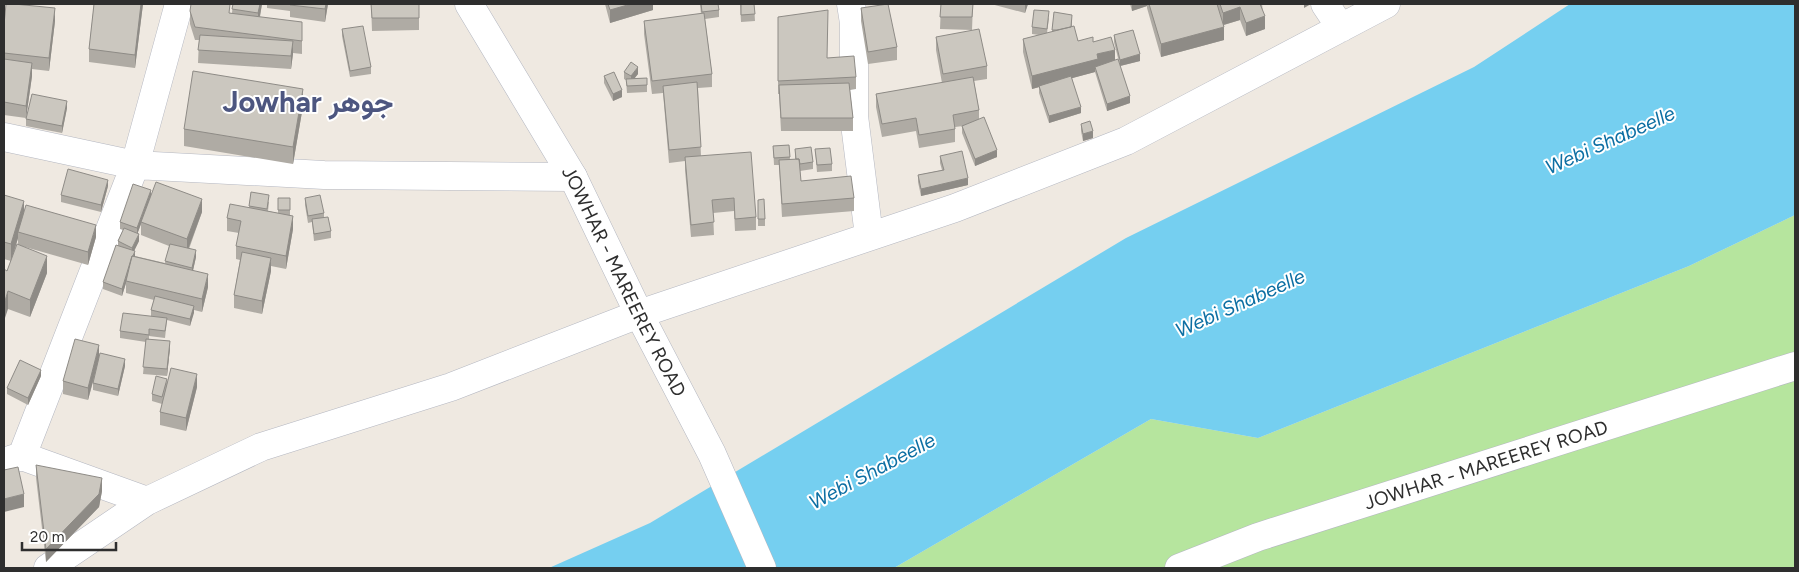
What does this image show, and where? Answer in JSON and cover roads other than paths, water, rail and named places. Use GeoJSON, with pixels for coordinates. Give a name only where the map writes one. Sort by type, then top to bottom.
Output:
{"type":"FeatureCollection","features":[{"type":"Feature","properties":{"kind":"street"},"geometry":{"type":"LineString","coordinates":[[147,501],[13,459],[135,165],[179,4]]}},
{"type":"Feature","properties":{"kind":"street","name":"JOWHAR - MAREEREY ROAD"},"geometry":{"type":"LineString","coordinates":[[469,4],[573,177],[639,314],[712,454],[762,568]]}},
{"type":"Feature","properties":{"kind":"street"},"geometry":{"type":"LineString","coordinates":[[851,4],[854,23],[854,116],[869,236]]}},
{"type":"Feature","properties":{"kind":"street"},"geometry":{"type":"LineString","coordinates":[[1325,4],[1341,28]]}},
{"type":"Feature","properties":{"kind":"street"},"geometry":{"type":"LineString","coordinates":[[48,568],[147,501],[261,447],[451,387],[639,314],[955,208],[1126,141],[1386,4]]}},
{"type":"Feature","properties":{"kind":"street"},"geometry":{"type":"LineString","coordinates":[[4,137],[135,165],[324,175],[573,177]]}},
{"type":"Feature","properties":{"kind":"street","name":"JOWHAR - MAREEREY ROAD"},"geometry":{"type":"LineString","coordinates":[[1179,568],[1258,537],[1795,366]]}},
{"type":"Feature","properties":{"kind":"water","name":"Webi Shabeelle"},"geometry":{"type":"Polygon","coordinates":[[[1570,4],[1795,4],[1795,215],[1689,266],[1258,438],[1151,419],[894,568],[549,568],[650,523],[1126,238],[1474,67],[1570,4]]]}},
{"type":"Feature","properties":{"kind":"district","name":"Jowhar جوهر"},"geometry":{"type":"Point","coordinates":[308,102]}}]}
